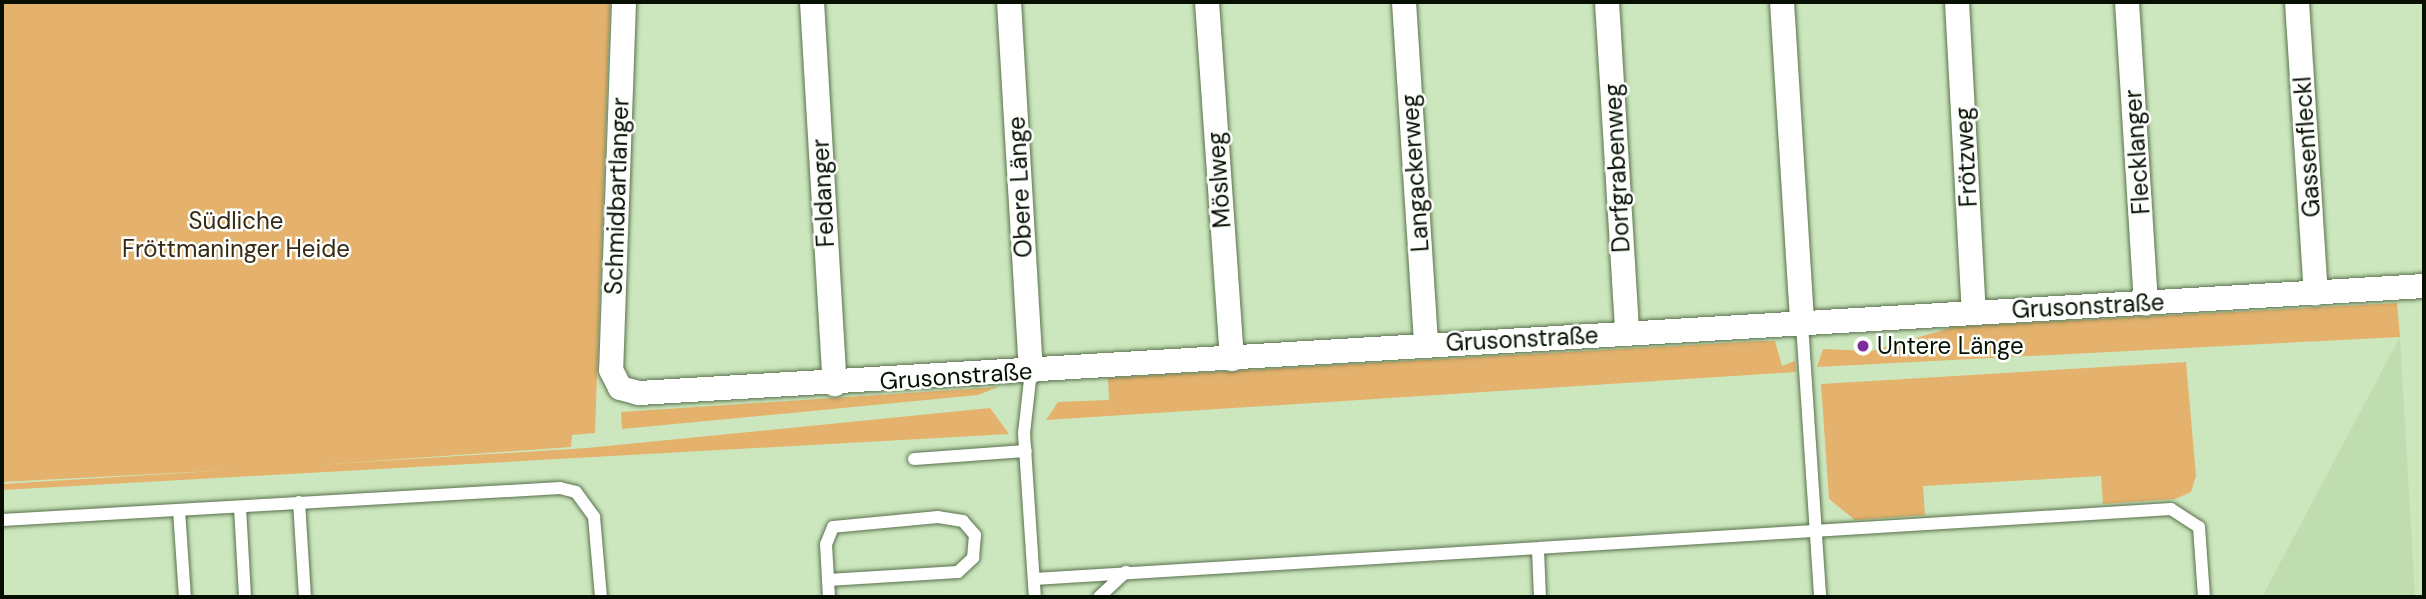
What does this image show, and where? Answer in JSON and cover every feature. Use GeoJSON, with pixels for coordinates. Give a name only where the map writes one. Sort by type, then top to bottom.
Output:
{"type":"FeatureCollection","features":[{"type":"Feature","properties":{"kind":"street","name":"Schmidbartlanger"},"geometry":{"type":"LineString","coordinates":[[620,388],[611,370],[624,2]]}},
{"type":"Feature","properties":{"kind":"street","name":"Feldanger"},"geometry":{"type":"LineString","coordinates":[[812,2],[835,384]]}},
{"type":"Feature","properties":{"kind":"street","name":"Obere Länge"},"geometry":{"type":"LineString","coordinates":[[1009,2],[1031,371]]}},
{"type":"Feature","properties":{"kind":"street","name":"Möslweg"},"geometry":{"type":"LineString","coordinates":[[1207,2],[1231,359]]}},
{"type":"Feature","properties":{"kind":"street","name":"Langackerweg"},"geometry":{"type":"LineString","coordinates":[[1404,2],[1426,345]]}},
{"type":"Feature","properties":{"kind":"street","name":"Dorfgrabenweg"},"geometry":{"type":"LineString","coordinates":[[1607,2],[1627,333]]}},
{"type":"Feature","properties":{"kind":"street"},"geometry":{"type":"LineString","coordinates":[[1782,2],[1802,324]]}},
{"type":"Feature","properties":{"kind":"street","name":"Frötzweg"},"geometry":{"type":"LineString","coordinates":[[1957,2],[1974,313]]}},
{"type":"Feature","properties":{"kind":"street","name":"Flecklanger"},"geometry":{"type":"LineString","coordinates":[[2127,2],[2147,303]]}},
{"type":"Feature","properties":{"kind":"street","name":"Gassenfleckl"},"geometry":{"type":"LineString","coordinates":[[2297,2],[2316,293]]}},
{"type":"Feature","properties":{"kind":"street","name":"Grusonstraße"},"geometry":{"type":"LineString","coordinates":[[620,388],[664,393],[835,384],[1426,345],[2424,286]]}},
{"type":"Feature","properties":{"kind":"lane"},"geometry":{"type":"LineString","coordinates":[[1802,324],[1820,597]]}},
{"type":"Feature","properties":{"kind":"lane"},"geometry":{"type":"LineString","coordinates":[[1031,371],[1026,451],[1035,597]]}},
{"type":"Feature","properties":{"kind":"lane"},"geometry":{"type":"LineString","coordinates":[[914,459],[1026,451]]}},
{"type":"Feature","properties":{"kind":"lane"},"geometry":{"type":"LineString","coordinates":[[2,520],[299,502],[576,492],[594,517],[601,597]]}},
{"type":"Feature","properties":{"kind":"lane"},"geometry":{"type":"LineString","coordinates":[[299,502],[304,597]]}},
{"type":"Feature","properties":{"kind":"lane"},"geometry":{"type":"LineString","coordinates":[[240,507],[245,597]]}},
{"type":"Feature","properties":{"kind":"lane"},"geometry":{"type":"LineString","coordinates":[[1034,579],[1816,533],[2171,509],[2199,527],[2204,597]]}},
{"type":"Feature","properties":{"kind":"lane"},"geometry":{"type":"LineString","coordinates":[[179,510],[185,597]]}},
{"type":"Feature","properties":{"kind":"lane"},"geometry":{"type":"LineString","coordinates":[[828,580],[958,572],[970,563],[977,544],[969,527],[955,519],[840,525],[826,544],[828,580],[829,597]]}},
{"type":"Feature","properties":{"kind":"lane"},"geometry":{"type":"LineString","coordinates":[[1538,550],[1540,597]]}},
{"type":"Feature","properties":{"kind":"lane"},"geometry":{"type":"LineString","coordinates":[[1099,597],[1126,572]]}},
{"type":"Feature","properties":{"kind":"shaded area"},"geometry":{"type":"Polygon","coordinates":[[[2400,337],[2415,597],[2262,597],[2400,337]]]}},
{"type":"Feature","properties":{"kind":"green space","name":"Südliche Fröttmaninger Heide"},"geometry":{"type":"Polygon","coordinates":[[[2,2],[610,2],[595,433],[572,435],[571,447],[316,465],[587,448],[990,408],[1009,434],[2,490],[2,484],[231,470],[2,482],[2,2]]]}},
{"type":"Feature","properties":{"kind":"green space"},"geometry":{"type":"Polygon","coordinates":[[[2397,303],[2400,337],[1817,367],[1823,349],[1871,351],[1954,327],[2397,303]]]}},
{"type":"Feature","properties":{"kind":"green space"},"geometry":{"type":"Polygon","coordinates":[[[1775,341],[1782,366],[1795,361],[1796,372],[1046,420],[1058,402],[1109,400],[1108,378],[1775,341]]]}},
{"type":"Feature","properties":{"kind":"green space"},"geometry":{"type":"Polygon","coordinates":[[[2186,362],[2196,476],[2191,492],[2175,499],[2103,504],[2101,476],[1923,486],[1925,515],[1855,520],[1829,499],[1821,384],[2186,362]]]}},
{"type":"Feature","properties":{"kind":"green space"},"geometry":{"type":"Polygon","coordinates":[[[998,387],[978,395],[622,429],[621,412],[998,387]]]}},
{"type":"Feature","properties":{"kind":"place","name":"Untere Länge"},"geometry":{"type":"Point","coordinates":[1863,346]}}]}
